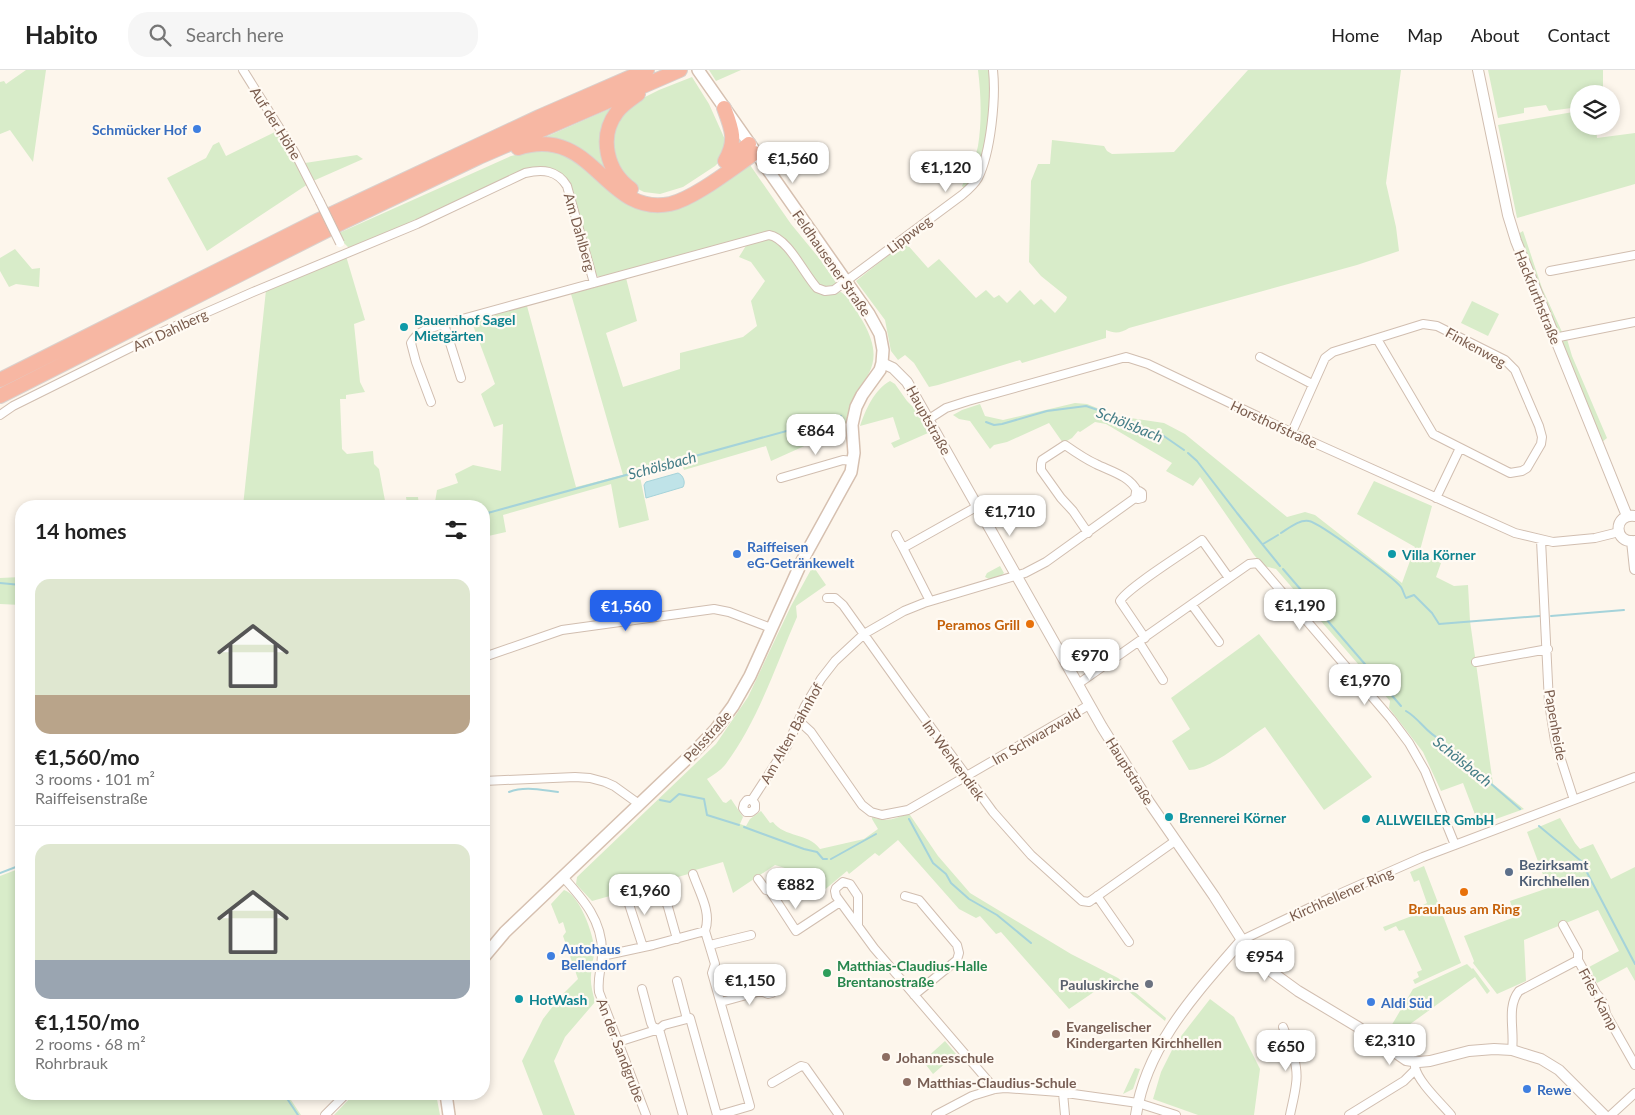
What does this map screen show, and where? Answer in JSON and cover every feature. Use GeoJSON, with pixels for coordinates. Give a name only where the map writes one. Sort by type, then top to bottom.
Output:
{"type":"FeatureCollection","features":[{"type":"Feature","properties":{"kind":"highway"},"geometry":{"type":"LineString","coordinates":[[0,380],[319,220],[539,117],[647,70]]}},
{"type":"Feature","properties":{"kind":"highway"},"geometry":{"type":"LineString","coordinates":[[0,396],[341,223],[479,157],[680,70]]}},
{"type":"Feature","properties":{"kind":"highway"},"geometry":{"type":"LineString","coordinates":[[689,70],[681,76],[638,94],[617,111],[611,122],[606,142],[611,167],[624,184],[635,192],[648,197],[673,196],[752,149]]}},
{"type":"Feature","properties":{"kind":"highway"},"geometry":{"type":"LineString","coordinates":[[724,108],[732,136],[732,149],[724,164]]}},
{"type":"Feature","properties":{"kind":"highway"},"geometry":{"type":"LineString","coordinates":[[479,157],[493,158],[514,149],[535,144],[557,145],[581,156],[626,195],[646,204],[663,204],[684,199],[752,149]]}},
{"type":"Feature","properties":{"kind":"main road","name":"Feldhausener Straße"},"geometry":{"type":"LineString","coordinates":[[698,70],[869,314],[880,334],[883,350],[882,363]]}},
{"type":"Feature","properties":{"kind":"main road","name":"Pelsstraße"},"geometry":{"type":"LineString","coordinates":[[490,949],[500,937],[694,752],[716,729],[727,714],[750,676],[802,561],[832,505],[845,486],[853,461],[852,425],[856,407],[880,370],[882,363]]}},
{"type":"Feature","properties":{"kind":"main road"},"geometry":{"type":"LineString","coordinates":[[447,1100],[449,1115]]}},
{"type":"Feature","properties":{"kind":"street","name":"Auf der Höhe"},"geometry":{"type":"LineString","coordinates":[[243,70],[296,153],[340,242],[344,254]]}},
{"type":"Feature","properties":{"kind":"street","name":"Lippweg"},"geometry":{"type":"LineString","coordinates":[[846,282],[973,185],[984,162],[990,132],[994,99],[993,70]]}},
{"type":"Feature","properties":{"kind":"street","name":"Hackfurthstraße"},"geometry":{"type":"LineString","coordinates":[[1478,70],[1508,215],[1516,241],[1554,338],[1631,516]]}},
{"type":"Feature","properties":{"kind":"street","name":"Am Dahlberg"},"geometry":{"type":"LineString","coordinates":[[0,415],[13,406],[162,332],[417,224],[525,173],[543,170],[556,174],[567,186],[594,283]]}},
{"type":"Feature","properties":{"kind":"street","name":"Am Dahlberg"},"geometry":{"type":"LineString","coordinates":[[431,402],[411,343],[420,332],[444,324],[769,235],[775,236],[783,242],[816,288],[829,291],[846,282]]}},
{"type":"Feature","properties":{"kind":"street"},"geometry":{"type":"LineString","coordinates":[[1550,271],[1635,255]]}},
{"type":"Feature","properties":{"kind":"street"},"geometry":{"type":"LineString","coordinates":[[1554,338],[1635,322]]}},
{"type":"Feature","properties":{"kind":"street"},"geometry":{"type":"LineString","coordinates":[[444,324],[461,378]]}},
{"type":"Feature","properties":{"kind":"street","name":"Finkenweg"},"geometry":{"type":"LineString","coordinates":[[1292,432],[1325,358],[1333,352],[1423,324],[1437,326],[1505,360],[1515,370],[1540,426],[1542,437],[1541,444],[1530,464],[1522,471],[1510,473],[1433,434],[1377,339]]}},
{"type":"Feature","properties":{"kind":"street"},"geometry":{"type":"LineString","coordinates":[[1260,356],[1312,384]]}},
{"type":"Feature","properties":{"kind":"street","name":"Horsthofstraße"},"geometry":{"type":"LineString","coordinates":[[929,419],[946,408],[968,401],[1126,357],[1148,364],[1292,432],[1515,533],[1553,542],[1587,539],[1619,532]]}},
{"type":"Feature","properties":{"kind":"street","name":"Hauptstraße"},"geometry":{"type":"LineString","coordinates":[[882,363],[893,368],[903,376],[1089,705],[1144,794],[1242,940],[1265,967],[1285,982],[1358,1027],[1414,1066],[1451,1115]]}},
{"type":"Feature","properties":{"kind":"street","name":"Am Alten Bahnhof"},"geometry":{"type":"LineString","coordinates":[[752,800],[774,768],[805,706],[821,679],[835,661],[864,634],[904,611],[961,591],[1017,576],[1046,562],[1088,533],[1136,495],[1134,484],[1065,446],[1042,460],[1040,464],[1041,470],[1088,533]]}},
{"type":"Feature","properties":{"kind":"street"},"geometry":{"type":"LineString","coordinates":[[1436,498],[1460,448]]}},
{"type":"Feature","properties":{"kind":"street"},"geometry":{"type":"LineString","coordinates":[[781,478],[844,460],[853,461]]}},
{"type":"Feature","properties":{"kind":"street"},"geometry":{"type":"LineString","coordinates":[[903,548],[978,506]]}},
{"type":"Feature","properties":{"kind":"street"},"geometry":{"type":"LineString","coordinates":[[1631,516],[1620,521],[1619,532],[1622,538],[1634,541],[1635,569]]}},
{"type":"Feature","properties":{"kind":"street"},"geometry":{"type":"LineString","coordinates":[[896,535],[930,601]]}},
{"type":"Feature","properties":{"kind":"street"},"geometry":{"type":"LineString","coordinates":[[1163,680],[1120,601],[1123,596],[1202,540],[1229,578]]}},
{"type":"Feature","properties":{"kind":"street","name":"Papenheide"},"geometry":{"type":"LineString","coordinates":[[1541,540],[1548,649],[1549,703],[1560,758],[1574,800]]}},
{"type":"Feature","properties":{"kind":"street"},"geometry":{"type":"LineString","coordinates":[[1078,684],[1249,564],[1259,565],[1409,743],[1431,782],[1455,845]]}},
{"type":"Feature","properties":{"kind":"street","name":"Im Wenkendiek"},"geometry":{"type":"LineString","coordinates":[[827,598],[835,598],[843,605],[966,776],[1006,828],[1045,868],[1082,901],[1089,902],[1097,896]]}},
{"type":"Feature","properties":{"kind":"street"},"geometry":{"type":"LineString","coordinates":[[1192,604],[1219,642]]}},
{"type":"Feature","properties":{"kind":"street"},"geometry":{"type":"LineString","coordinates":[[490,655],[562,630],[714,609],[729,612],[771,628]]}},
{"type":"Feature","properties":{"kind":"street"},"geometry":{"type":"LineString","coordinates":[[1476,662],[1548,649]]}},
{"type":"Feature","properties":{"kind":"street","name":"Im Schwarzwald"},"geometry":{"type":"LineString","coordinates":[[799,721],[811,732],[862,805],[876,814],[888,815],[908,810],[1089,705]]}},
{"type":"Feature","properties":{"kind":"street","name":"Kirchhellener Ring"},"geometry":{"type":"LineString","coordinates":[[1136,1115],[1151,1062],[1160,1046],[1185,1009],[1242,940],[1410,862],[1635,777]]}},
{"type":"Feature","properties":{"kind":"street"},"geometry":{"type":"LineString","coordinates":[[490,781],[590,778],[605,782],[622,791],[639,804]]}},
{"type":"Feature","properties":{"kind":"street"},"geometry":{"type":"LineString","coordinates":[[1129,942],[1097,896],[1175,841]]}},
{"type":"Feature","properties":{"kind":"street"},"geometry":{"type":"LineString","coordinates":[[694,874],[709,921],[706,931],[715,964],[712,973],[752,1115]]}},
{"type":"Feature","properties":{"kind":"street","name":"An der Sandgrube"},"geometry":{"type":"LineString","coordinates":[[563,877],[589,908],[600,935],[602,956],[598,980],[599,992],[646,1115]]}},
{"type":"Feature","properties":{"kind":"street"},"geometry":{"type":"LineString","coordinates":[[758,879],[766,890],[770,891],[796,931],[840,902]]}},
{"type":"Feature","properties":{"kind":"street"},"geometry":{"type":"LineString","coordinates":[[858,926],[858,896],[856,891],[846,882],[840,884],[836,888],[836,896],[858,926],[914,995],[995,1089]]}},
{"type":"Feature","properties":{"kind":"street"},"geometry":{"type":"LineString","coordinates":[[659,883],[677,939]]}},
{"type":"Feature","properties":{"kind":"street"},"geometry":{"type":"LineString","coordinates":[[625,892],[643,947]]}},
{"type":"Feature","properties":{"kind":"street"},"geometry":{"type":"LineString","coordinates":[[905,896],[919,900],[956,945],[959,954],[957,960],[914,995]]}},
{"type":"Feature","properties":{"kind":"street","name":"Fries Kamp"},"geometry":{"type":"LineString","coordinates":[[1564,925],[1578,952],[1578,960],[1600,997],[1606,1014],[1635,1065]]}},
{"type":"Feature","properties":{"kind":"street"},"geometry":{"type":"LineString","coordinates":[[602,956],[706,931]]}},
{"type":"Feature","properties":{"kind":"street"},"geometry":{"type":"LineString","coordinates":[[710,945],[752,935]]}},
{"type":"Feature","properties":{"kind":"street","name":"Fries Kamp"},"geometry":{"type":"LineString","coordinates":[[1512,1050],[1512,1009],[1514,997],[1522,989],[1578,960]]}},
{"type":"Feature","properties":{"kind":"street"},"geometry":{"type":"LineString","coordinates":[[677,982],[687,1019]]}},
{"type":"Feature","properties":{"kind":"street"},"geometry":{"type":"LineString","coordinates":[[642,989],[651,1023],[658,1029],[683,1115]]}},
{"type":"Feature","properties":{"kind":"street"},"geometry":{"type":"LineString","coordinates":[[721,1002],[761,992],[772,993]]}},
{"type":"Feature","properties":{"kind":"street"},"geometry":{"type":"LineString","coordinates":[[618,1042],[690,1018],[718,1115],[750,1106]]}},
{"type":"Feature","properties":{"kind":"street"},"geometry":{"type":"LineString","coordinates":[[1283,1027],[1295,1061],[1297,1073],[1297,1084],[1290,1115]]}},
{"type":"Feature","properties":{"kind":"street"},"geometry":{"type":"LineString","coordinates":[[1350,1115],[1404,1081],[1414,1066],[1482,1049],[1512,1050],[1549,1063],[1559,1070],[1604,1115]]}},
{"type":"Feature","properties":{"kind":"street"},"geometry":{"type":"LineString","coordinates":[[772,1083],[802,1066],[805,1067],[839,1115]]}},
{"type":"Feature","properties":{"kind":"street"},"geometry":{"type":"LineString","coordinates":[[936,1115],[972,1096],[995,1089],[1021,1089],[1138,1103],[1176,1115]]}},
{"type":"Feature","properties":{"kind":"street"},"geometry":{"type":"LineString","coordinates":[[1063,1093],[1065,1115]]}},
{"type":"Feature","properties":{"kind":"street"},"geometry":{"type":"LineString","coordinates":[[1611,1115],[1635,1093]]}},
{"type":"Feature","properties":{"kind":"street"},"geometry":{"type":"LineString","coordinates":[[324,1115],[340,1100]]}},
{"type":"Feature","properties":{"kind":"green space"},"geometry":{"type":"Polygon","coordinates":[[[26,70],[46,70],[33,162],[10,130],[0,134],[0,82],[4,81],[6,84],[26,70]]]}},
{"type":"Feature","properties":{"kind":"green space"},"geometry":{"type":"Polygon","coordinates":[[[709,70],[741,70],[716,81],[709,70]]]}},
{"type":"Feature","properties":{"kind":"green space"},"geometry":{"type":"Polygon","coordinates":[[[978,70],[991,70],[989,117],[980,162],[974,176],[965,189],[962,186],[975,156],[979,137],[981,108],[978,70]]]}},
{"type":"Feature","properties":{"kind":"green space"},"geometry":{"type":"Polygon","coordinates":[[[1248,70],[1401,70],[1386,183],[1396,227],[1399,251],[1357,265],[1129,328],[1121,332],[1106,330],[1106,338],[1022,363],[1020,360],[929,387],[914,363],[905,355],[898,360],[891,351],[885,320],[856,281],[905,242],[928,268],[939,259],[976,298],[986,290],[994,298],[999,295],[1007,303],[1020,290],[1034,305],[1041,299],[1055,313],[1067,297],[1041,276],[1029,262],[1031,181],[1038,164],[1050,164],[1052,140],[1104,146],[1112,154],[1174,152],[1248,70]]]}},
{"type":"Feature","properties":{"kind":"green space"},"geometry":{"type":"Polygon","coordinates":[[[1488,70],[1603,70],[1603,85],[1570,85],[1570,108],[1549,111],[1546,105],[1524,108],[1524,113],[1498,118],[1488,70]]]}},
{"type":"Feature","properties":{"kind":"green space"},"geometry":{"type":"Polygon","coordinates":[[[692,77],[709,104],[727,144],[720,161],[683,187],[660,194],[644,192],[636,188],[616,170],[609,138],[629,105],[659,90],[692,77]]]}},
{"type":"Feature","properties":{"kind":"green space"},"geometry":{"type":"Polygon","coordinates":[[[616,106],[614,111],[611,174],[539,140],[616,106]]]}},
{"type":"Feature","properties":{"kind":"green space"},"geometry":{"type":"Polygon","coordinates":[[[1570,113],[1570,135],[1597,135],[1597,138],[1635,133],[1635,184],[1517,218],[1498,125],[1570,113]]]}},
{"type":"Feature","properties":{"kind":"green space"},"geometry":{"type":"Polygon","coordinates":[[[279,130],[308,184],[207,251],[167,178],[206,158],[213,145],[219,142],[226,156],[279,130]]]}},
{"type":"Feature","properties":{"kind":"green space"},"geometry":{"type":"Polygon","coordinates":[[[550,147],[655,208],[750,165],[791,224],[819,258],[837,284],[830,288],[821,287],[777,234],[601,278],[596,275],[564,177],[552,169],[545,168],[530,168],[356,247],[348,247],[343,242],[339,233],[511,156],[550,147]]]}},
{"type":"Feature","properties":{"kind":"green space"},"geometry":{"type":"Polygon","coordinates":[[[357,155],[363,159],[313,181],[305,163],[357,155]]]}},
{"type":"Feature","properties":{"kind":"green space"},"geometry":{"type":"Polygon","coordinates":[[[1523,231],[1542,288],[1562,332],[1557,332],[1518,234],[1523,231]]]}},
{"type":"Feature","properties":{"kind":"green space"},"geometry":{"type":"Polygon","coordinates":[[[765,238],[778,242],[814,291],[827,294],[841,292],[853,304],[862,320],[871,340],[874,355],[871,367],[853,400],[848,414],[847,431],[811,443],[771,461],[766,446],[684,470],[682,464],[640,477],[649,520],[619,528],[611,484],[503,515],[506,532],[490,536],[490,500],[435,500],[437,490],[458,483],[455,474],[473,465],[501,471],[503,424],[494,427],[481,394],[495,384],[471,320],[527,306],[576,487],[623,475],[571,294],[626,278],[637,321],[606,333],[623,387],[680,369],[680,353],[743,337],[757,326],[751,301],[765,281],[751,262],[739,257],[747,244],[765,238]]]}},
{"type":"Feature","properties":{"kind":"green space"},"geometry":{"type":"Polygon","coordinates":[[[15,249],[32,269],[40,268],[39,287],[16,284],[9,287],[0,271],[0,258],[15,249]]]}},
{"type":"Feature","properties":{"kind":"green space"},"geometry":{"type":"Polygon","coordinates":[[[346,256],[365,320],[354,324],[360,382],[365,392],[346,395],[346,399],[340,399],[342,449],[347,454],[373,451],[374,464],[379,469],[385,500],[244,500],[266,290],[346,256]]]}},
{"type":"Feature","properties":{"kind":"green space"},"geometry":{"type":"Polygon","coordinates":[[[1472,301],[1499,314],[1488,336],[1461,323],[1472,301]]]}},
{"type":"Feature","properties":{"kind":"green space"},"geometry":{"type":"Polygon","coordinates":[[[1567,339],[1572,356],[1607,438],[1601,443],[1561,346],[1562,340],[1567,339]]]}},
{"type":"Feature","properties":{"kind":"green space"},"geometry":{"type":"Polygon","coordinates":[[[890,381],[895,384],[916,410],[928,433],[894,448],[891,443],[900,439],[893,417],[860,426],[868,407],[879,389],[890,381]]]}},
{"type":"Feature","properties":{"kind":"green space"},"geometry":{"type":"Polygon","coordinates":[[[1075,403],[1087,404],[1117,416],[1164,423],[1185,434],[1287,517],[1305,512],[1315,515],[1402,583],[1415,547],[1357,514],[1374,481],[1432,506],[1419,554],[1441,563],[1436,577],[1454,586],[1468,585],[1470,621],[1493,784],[1524,809],[1479,825],[1463,783],[1441,791],[1423,752],[1389,708],[1390,701],[1276,569],[1264,566],[1254,555],[1200,477],[1193,486],[1166,471],[1172,463],[1106,424],[1095,422],[1080,432],[1078,431],[1072,438],[1063,443],[1049,423],[1007,442],[994,445],[990,449],[970,421],[959,419],[953,415],[980,404],[985,416],[1003,420],[1075,403]]]}},
{"type":"Feature","properties":{"kind":"green space"},"geometry":{"type":"Polygon","coordinates":[[[406,497],[418,497],[418,500],[406,500],[406,497]]]}},
{"type":"Feature","properties":{"kind":"green space"},"geometry":{"type":"Polygon","coordinates":[[[813,566],[826,585],[796,606],[797,617],[747,731],[725,765],[707,779],[723,802],[726,803],[731,799],[743,817],[740,824],[746,826],[750,819],[761,811],[770,823],[773,822],[784,831],[809,840],[820,849],[864,839],[878,829],[872,817],[891,819],[908,812],[938,856],[970,893],[1071,954],[1118,978],[1166,1018],[1165,1021],[1117,982],[1107,983],[1069,1009],[1001,932],[996,934],[980,916],[976,918],[959,909],[898,840],[879,856],[875,853],[849,874],[847,871],[822,892],[811,876],[775,865],[733,893],[723,862],[692,871],[692,873],[592,901],[576,884],[577,877],[716,744],[748,697],[791,606],[813,566]]]}},
{"type":"Feature","properties":{"kind":"green space"},"geometry":{"type":"Polygon","coordinates":[[[1000,566],[1004,573],[1000,577],[991,580],[985,577],[987,573],[1000,566]]]}},
{"type":"Feature","properties":{"kind":"green space"},"geometry":{"type":"Polygon","coordinates":[[[15,577],[15,605],[0,604],[0,578],[15,577]]]}},
{"type":"Feature","properties":{"kind":"green space"},"geometry":{"type":"Polygon","coordinates":[[[1259,634],[1372,777],[1324,810],[1265,727],[1218,760],[1198,769],[1189,770],[1172,741],[1190,729],[1171,698],[1259,634]]]}},
{"type":"Feature","properties":{"kind":"green space"},"geometry":{"type":"Polygon","coordinates":[[[1560,818],[1580,849],[1593,844],[1611,879],[1635,867],[1635,981],[1627,967],[1597,983],[1589,967],[1619,951],[1598,910],[1524,940],[1526,981],[1497,994],[1473,963],[1474,961],[1464,936],[1515,917],[1510,901],[1548,888],[1527,832],[1560,818]]]}},
{"type":"Feature","properties":{"kind":"green space"},"geometry":{"type":"Polygon","coordinates":[[[1424,866],[1461,963],[1415,984],[1413,980],[1419,977],[1417,972],[1422,970],[1404,930],[1399,931],[1396,926],[1385,931],[1383,927],[1425,911],[1423,905],[1427,903],[1419,880],[1414,882],[1410,872],[1424,866]]]}},
{"type":"Feature","properties":{"kind":"green space"},"geometry":{"type":"Polygon","coordinates":[[[15,870],[15,1100],[291,1100],[301,1115],[0,1115],[0,876],[15,870]]]}},
{"type":"Feature","properties":{"kind":"green space"},"geometry":{"type":"Polygon","coordinates":[[[564,890],[570,893],[580,906],[591,933],[594,951],[591,982],[595,1002],[565,1037],[554,1061],[575,1115],[543,1115],[522,1061],[543,1019],[560,997],[578,979],[563,936],[566,932],[563,922],[559,924],[551,904],[564,890]]]}},
{"type":"Feature","properties":{"kind":"green space"},"geometry":{"type":"Polygon","coordinates":[[[1467,964],[1473,968],[1490,991],[1487,994],[1475,977],[1391,1038],[1389,1037],[1391,1035],[1387,1033],[1413,989],[1467,964]]]}},
{"type":"Feature","properties":{"kind":"green space"},"geometry":{"type":"Polygon","coordinates":[[[1210,999],[1234,1017],[1260,1069],[1254,1115],[1198,1115],[1153,1099],[1161,1072],[1175,1044],[1210,999]]]}},
{"type":"Feature","properties":{"kind":"green space"},"geometry":{"type":"Polygon","coordinates":[[[945,1041],[956,1054],[933,1074],[923,1061],[945,1041]]]}},
{"type":"Feature","properties":{"kind":"green space"},"geometry":{"type":"Polygon","coordinates":[[[1135,1068],[1140,1069],[1133,1089],[1123,1094],[1135,1068]]]}},
{"type":"Feature","properties":{"kind":"green space"},"geometry":{"type":"Polygon","coordinates":[[[348,1100],[437,1100],[440,1115],[334,1115],[348,1100]]]}},
{"type":"Feature","properties":{"kind":"water"},"geometry":{"type":"Polygon","coordinates":[[[678,473],[684,479],[683,487],[646,498],[644,485],[646,482],[678,473]]]}},
{"type":"Feature","properties":{"kind":"waterway","name":"Schölsbach"},"geometry":{"type":"LineString","coordinates":[[986,422],[994,425],[1002,424],[1047,411],[1086,406],[1136,423],[1149,431],[1158,432],[1184,450]]}},
{"type":"Feature","properties":{"kind":"waterway","name":"Schölsbach"},"geometry":{"type":"LineString","coordinates":[[490,512],[841,416]]}},
{"type":"Feature","properties":{"kind":"waterway","name":"Schölsbach"},"geometry":{"type":"LineString","coordinates":[[1188,453],[1197,461],[1280,566]]}},
{"type":"Feature","properties":{"kind":"waterway"},"geometry":{"type":"LineString","coordinates":[[1281,533],[1302,521],[1316,524],[1341,540],[1395,581],[1401,587],[1406,598],[1414,595],[1432,613],[1439,624],[1540,616]]}},
{"type":"Feature","properties":{"kind":"waterway"},"geometry":{"type":"LineString","coordinates":[[1263,544],[1278,535]]}},
{"type":"Feature","properties":{"kind":"waterway","name":"Schölsbach"},"geometry":{"type":"LineString","coordinates":[[1283,569],[1401,706]]}},
{"type":"Feature","properties":{"kind":"waterway","name":"Schölsbach"},"geometry":{"type":"LineString","coordinates":[[0,583],[15,584]]}},
{"type":"Feature","properties":{"kind":"waterway"},"geometry":{"type":"LineString","coordinates":[[1551,616],[1624,610]]}},
{"type":"Feature","properties":{"kind":"waterway","name":"Schölsbach"},"geometry":{"type":"LineString","coordinates":[[1406,711],[1431,734],[1441,740],[1448,750],[1459,756],[1520,809]]}},
{"type":"Feature","properties":{"kind":"waterway"},"geometry":{"type":"LineString","coordinates":[[509,792],[527,789],[558,792]]}},
{"type":"Feature","properties":{"kind":"waterway"},"geometry":{"type":"LineString","coordinates":[[660,800],[670,802],[679,794],[704,799],[707,815],[739,825]]}},
{"type":"Feature","properties":{"kind":"waterway"},"geometry":{"type":"LineString","coordinates":[[909,819],[933,863],[946,874],[951,883],[969,899],[997,915],[1031,943]]}},
{"type":"Feature","properties":{"kind":"waterway","name":"Schölsbach"},"geometry":{"type":"LineString","coordinates":[[1539,826],[1581,861],[1635,964]]}},
{"type":"Feature","properties":{"kind":"waterway"},"geometry":{"type":"LineString","coordinates":[[744,827],[817,852],[823,859],[827,859]]}},
{"type":"Feature","properties":{"kind":"waterway"},"geometry":{"type":"LineString","coordinates":[[831,859],[876,834]]}},
{"type":"Feature","properties":{"kind":"waterway"},"geometry":{"type":"LineString","coordinates":[[0,873],[15,867]]}},
{"type":"Feature","properties":{"kind":"waterway"},"geometry":{"type":"LineString","coordinates":[[288,1100],[298,1115]]}},
{"type":"Feature","properties":{"kind":"place","name":"Schmücker Hof"},"geometry":{"type":"Point","coordinates":[197,129]}},
{"type":"Feature","properties":{"kind":"place","name":"Bauernhof Sagel Mietgärten"},"geometry":{"type":"Point","coordinates":[404,327]}},
{"type":"Feature","properties":{"kind":"place","name":"Raiffeisen eG-Getränkewelt"},"geometry":{"type":"Point","coordinates":[737,554]}},
{"type":"Feature","properties":{"kind":"place","name":"Villa Körner"},"geometry":{"type":"Point","coordinates":[1392,554]}},
{"type":"Feature","properties":{"kind":"place","name":"Peramos Grill"},"geometry":{"type":"Point","coordinates":[1030,624]}},
{"type":"Feature","properties":{"kind":"place","name":"Brennerei Körner"},"geometry":{"type":"Point","coordinates":[1169,817]}},
{"type":"Feature","properties":{"kind":"place","name":"ALLWEILER GmbH"},"geometry":{"type":"Point","coordinates":[1366,819]}},
{"type":"Feature","properties":{"kind":"place","name":"Bezirksamt Kirchhellen"},"geometry":{"type":"Point","coordinates":[1509,872]}},
{"type":"Feature","properties":{"kind":"place","name":"Brauhaus am Ring"},"geometry":{"type":"Point","coordinates":[1464,892]}},
{"type":"Feature","properties":{"kind":"place","name":"Autohaus Bellendorf"},"geometry":{"type":"Point","coordinates":[551,956]}},
{"type":"Feature","properties":{"kind":"place","name":"Matthias-Claudius-Halle Brentanostraße"},"geometry":{"type":"Point","coordinates":[827,973]}},
{"type":"Feature","properties":{"kind":"place","name":"Pauluskirche"},"geometry":{"type":"Point","coordinates":[1149,984]}},
{"type":"Feature","properties":{"kind":"place","name":"HotWash"},"geometry":{"type":"Point","coordinates":[519,999]}},
{"type":"Feature","properties":{"kind":"place","name":"Aldi Süd"},"geometry":{"type":"Point","coordinates":[1371,1002]}},
{"type":"Feature","properties":{"kind":"place","name":"Evangelischer Kindergarten Kirchhellen"},"geometry":{"type":"Point","coordinates":[1056,1034]}},
{"type":"Feature","properties":{"kind":"place","name":"Johannesschule"},"geometry":{"type":"Point","coordinates":[886,1057]}},
{"type":"Feature","properties":{"kind":"place","name":"Matthias-Claudius-Schule"},"geometry":{"type":"Point","coordinates":[907,1082]}},
{"type":"Feature","properties":{"kind":"place","name":"Rewe"},"geometry":{"type":"Point","coordinates":[1527,1089]}}]}
